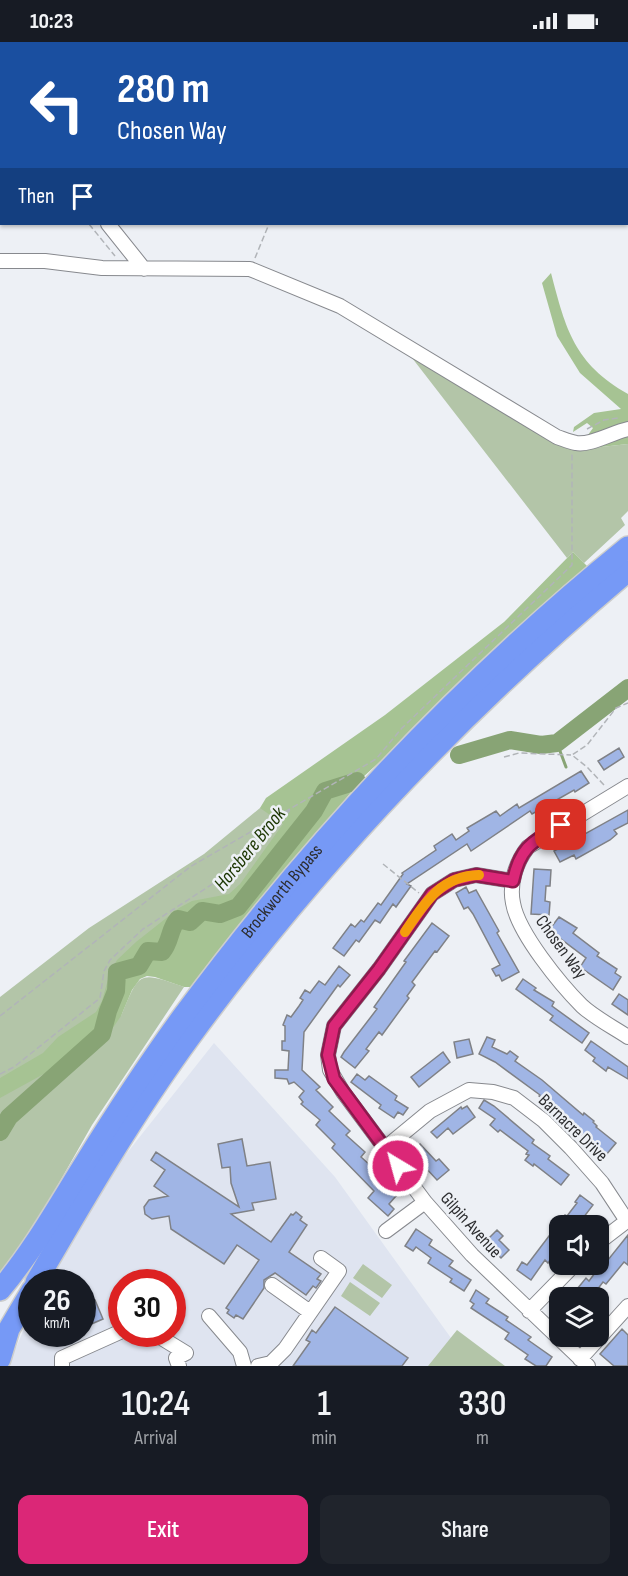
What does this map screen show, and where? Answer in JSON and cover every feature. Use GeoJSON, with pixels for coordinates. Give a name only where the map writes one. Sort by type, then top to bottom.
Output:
{"type":"FeatureCollection","features":[{"type":"Feature","properties":{"kind":"highway","name":"Brockworth Bypass"},"geometry":{"type":"LineString","coordinates":[[0,1290],[31,1250],[104,1132],[177,1024],[289,881],[394,763],[449,707],[553,611],[628,547]]}},
{"type":"Feature","properties":{"kind":"highway","name":"Brockworth Bypass"},"geometry":{"type":"LineString","coordinates":[[44,1269],[119,1142],[166,1071],[269,934],[386,798],[472,709],[563,626],[628,571]]}},
{"type":"Feature","properties":{"kind":"highway"},"geometry":{"type":"LineString","coordinates":[[0,1359],[9,1329],[18,1314]]}},
{"type":"Feature","properties":{"kind":"street"},"geometry":{"type":"LineString","coordinates":[[109,225],[144,269]]}},
{"type":"Feature","properties":{"kind":"street"},"geometry":{"type":"LineString","coordinates":[[0,261],[45,261],[125,269],[250,269],[340,306],[554,440],[586,443],[617,431],[625,424]]}},
{"type":"Feature","properties":{"kind":"street","name":"Chosen Way"},"geometry":{"type":"LineString","coordinates":[[628,786],[528,847],[520,857],[513,881],[513,905],[525,934],[537,952],[583,1007],[628,1037]]}},
{"type":"Feature","properties":{"kind":"street","name":"Gilpin Avenue"},"geometry":{"type":"LineString","coordinates":[[513,881],[476,875],[454,880],[432,894],[379,969],[340,1016],[328,1045],[329,1062],[334,1079],[425,1202],[472,1255],[584,1362]]}},
{"type":"Feature","properties":{"kind":"street","name":"Barnacre Drive"},"geometry":{"type":"LineString","coordinates":[[384,1149],[430,1111],[469,1090],[493,1092],[514,1098],[544,1121],[571,1148],[602,1183],[628,1220]]}},
{"type":"Feature","properties":{"kind":"street"},"geometry":{"type":"LineString","coordinates":[[386,1231],[425,1202]]}},
{"type":"Feature","properties":{"kind":"street"},"geometry":{"type":"LineString","coordinates":[[609,1235],[628,1220]]}},
{"type":"Feature","properties":{"kind":"street"},"geometry":{"type":"LineString","coordinates":[[258,1366],[271,1363],[285,1349],[339,1271],[321,1258]]}},
{"type":"Feature","properties":{"kind":"street"},"geometry":{"type":"LineString","coordinates":[[529,1311],[564,1275]]}},
{"type":"Feature","properties":{"kind":"street"},"geometry":{"type":"LineString","coordinates":[[272,1285],[310,1312]]}},
{"type":"Feature","properties":{"kind":"street"},"geometry":{"type":"LineString","coordinates":[[584,1362],[628,1306]]}},
{"type":"Feature","properties":{"kind":"street"},"geometry":{"type":"LineString","coordinates":[[209,1316],[240,1352],[244,1366]]}},
{"type":"Feature","properties":{"kind":"street"},"geometry":{"type":"LineString","coordinates":[[62,1366],[62,1358],[108,1337]]}},
{"type":"Feature","properties":{"kind":"street"},"geometry":{"type":"LineString","coordinates":[[176,1347],[186,1353],[176,1358],[179,1366]]}},
{"type":"Feature","properties":{"kind":"path"},"geometry":{"type":"LineString","coordinates":[[90,225],[125,269]]}},
{"type":"Feature","properties":{"kind":"path"},"geometry":{"type":"LineString","coordinates":[[250,269],[269,225]]}},
{"type":"Feature","properties":{"kind":"path"},"geometry":{"type":"LineString","coordinates":[[0,1016],[190,867],[376,759],[402,728],[572,565],[571,456],[578,444],[578,438],[587,429],[604,420],[625,424]]}},
{"type":"Feature","properties":{"kind":"path"},"geometry":{"type":"LineString","coordinates":[[504,758],[519,753],[572,755],[587,745],[616,708],[628,702]]}},
{"type":"Feature","properties":{"kind":"path"},"geometry":{"type":"LineString","coordinates":[[572,755],[587,767],[613,795]]}},
{"type":"Feature","properties":{"kind":"path"},"geometry":{"type":"LineString","coordinates":[[0,1074],[14,1067],[100,998],[104,971],[110,960],[143,929],[250,859],[293,806]]}},
{"type":"Feature","properties":{"kind":"path"},"geometry":{"type":"LineString","coordinates":[[382,864],[417,890],[425,902]]}},
{"type":"Feature","properties":{"kind":"shaded area"},"geometry":{"type":"Polygon","coordinates":[[[214,1043],[335,1177],[451,1338],[428,1366],[8,1366],[18,1343],[18,1347],[96,1347],[96,1269],[55,1269],[123,1158],[214,1043]]]}},
{"type":"Feature","properties":{"kind":"green space"},"geometry":{"type":"Polygon","coordinates":[[[551,273],[562,312],[575,343],[595,370],[628,394],[628,444],[601,447],[585,439],[593,428],[587,423],[573,432],[574,427],[594,413],[621,409],[580,373],[557,336],[542,283],[551,273]]]}},
{"type":"Feature","properties":{"kind":"green space"},"geometry":{"type":"Polygon","coordinates":[[[409,354],[583,449],[628,444],[628,511],[621,518],[625,525],[584,563],[573,552],[567,558],[409,354]]]}},
{"type":"Feature","properties":{"kind":"green space"},"geometry":{"type":"Polygon","coordinates":[[[573,552],[590,569],[361,779],[201,987],[184,987],[155,977],[147,976],[140,979],[110,1032],[82,1053],[0,1098],[0,1078],[43,1053],[58,1037],[96,1012],[102,1001],[110,972],[117,960],[136,942],[179,908],[192,901],[229,894],[240,884],[283,824],[260,808],[266,798],[385,715],[504,622],[573,552]]]}},
{"type":"Feature","properties":{"kind":"green space"},"geometry":{"type":"Polygon","coordinates":[[[351,776],[295,850],[147,970],[126,992],[121,1016],[132,990],[142,979],[157,978],[184,987],[92,1125],[34,1227],[0,1272],[0,997],[89,928],[204,854],[260,808],[351,776]]]}},
{"type":"Feature","properties":{"kind":"green space"},"geometry":{"type":"Polygon","coordinates":[[[363,1264],[392,1285],[382,1298],[353,1278],[363,1264]]]}},
{"type":"Feature","properties":{"kind":"green space"},"geometry":{"type":"Polygon","coordinates":[[[350,1282],[380,1303],[370,1316],[341,1296],[350,1282]]]}},
{"type":"Feature","properties":{"kind":"green space"},"geometry":{"type":"Polygon","coordinates":[[[457,1330],[505,1366],[428,1366],[457,1330]]]}},
{"type":"Feature","properties":{"kind":"building"},"geometry":{"type":"Polygon","coordinates":[[[619,748],[624,757],[604,770],[598,761],[619,748]]]}},
{"type":"Feature","properties":{"kind":"building"},"geometry":{"type":"Polygon","coordinates":[[[581,771],[589,783],[532,814],[530,811],[471,851],[467,844],[407,884],[411,886],[396,907],[393,904],[380,923],[375,920],[359,942],[356,940],[344,956],[333,948],[351,924],[355,927],[361,920],[364,922],[378,903],[381,905],[402,873],[436,850],[434,846],[452,834],[456,840],[469,831],[467,828],[496,811],[500,816],[517,804],[519,808],[581,771]]]}},
{"type":"Feature","properties":{"kind":"building"},"geometry":{"type":"Polygon","coordinates":[[[628,810],[628,823],[614,830],[617,834],[610,840],[576,859],[574,855],[560,862],[554,851],[628,810]]]}},
{"type":"Feature","properties":{"kind":"building"},"geometry":{"type":"Polygon","coordinates":[[[534,869],[551,870],[550,886],[546,886],[545,901],[550,902],[549,915],[531,914],[534,869]]]}},
{"type":"Feature","properties":{"kind":"building"},"geometry":{"type":"Polygon","coordinates":[[[466,887],[469,893],[476,890],[519,972],[502,981],[492,969],[500,965],[473,914],[468,907],[464,909],[456,893],[466,887]]]}},
{"type":"Feature","properties":{"kind":"building"},"geometry":{"type":"Polygon","coordinates":[[[559,917],[577,928],[573,933],[599,953],[597,956],[617,969],[615,973],[621,977],[613,990],[580,967],[586,958],[549,930],[559,917]]]}},
{"type":"Feature","properties":{"kind":"building"},"geometry":{"type":"Polygon","coordinates":[[[432,923],[449,936],[412,982],[415,985],[407,996],[409,998],[382,1035],[379,1032],[366,1049],[369,1051],[355,1068],[341,1057],[377,1009],[374,1007],[432,923]]]}},
{"type":"Feature","properties":{"kind":"building"},"geometry":{"type":"Polygon","coordinates":[[[339,966],[350,975],[340,987],[338,985],[304,1032],[302,1070],[320,1087],[316,1090],[333,1107],[329,1111],[350,1131],[346,1135],[365,1152],[361,1157],[381,1175],[377,1179],[396,1196],[389,1204],[394,1209],[388,1216],[368,1198],[374,1191],[332,1148],[335,1144],[316,1125],[320,1120],[301,1104],[303,1102],[299,1097],[304,1091],[294,1082],[289,1084],[287,1079],[275,1078],[275,1070],[288,1070],[289,1051],[282,1050],[282,1041],[285,1041],[285,1026],[283,1025],[287,1015],[291,1017],[299,1006],[303,1000],[300,998],[305,990],[310,993],[319,981],[325,985],[339,966]]]}},
{"type":"Feature","properties":{"kind":"building"},"geometry":{"type":"Polygon","coordinates":[[[523,979],[536,988],[534,990],[554,1002],[552,1006],[589,1033],[582,1043],[550,1020],[553,1016],[516,989],[523,979]]]}},
{"type":"Feature","properties":{"kind":"building"},"geometry":{"type":"Polygon","coordinates":[[[619,994],[628,1000],[628,1015],[612,1004],[619,994]]]}},
{"type":"Feature","properties":{"kind":"building"},"geometry":{"type":"Polygon","coordinates":[[[487,1037],[495,1040],[492,1047],[507,1054],[510,1051],[518,1057],[515,1061],[542,1080],[583,1115],[584,1113],[594,1121],[596,1127],[616,1143],[606,1155],[573,1128],[575,1125],[540,1095],[495,1062],[479,1054],[487,1037]]]}},
{"type":"Feature","properties":{"kind":"building"},"geometry":{"type":"Polygon","coordinates":[[[469,1039],[473,1054],[457,1058],[454,1042],[469,1039]]]}},
{"type":"Feature","properties":{"kind":"building"},"geometry":{"type":"Polygon","coordinates":[[[591,1041],[628,1067],[628,1079],[608,1067],[606,1071],[593,1061],[595,1058],[585,1050],[591,1041]]]}},
{"type":"Feature","properties":{"kind":"building"},"geometry":{"type":"Polygon","coordinates":[[[443,1052],[450,1062],[419,1087],[411,1077],[443,1052]]]}},
{"type":"Feature","properties":{"kind":"building"},"geometry":{"type":"Polygon","coordinates":[[[357,1074],[365,1080],[369,1076],[397,1096],[395,1100],[408,1108],[403,1115],[398,1112],[394,1118],[379,1108],[381,1105],[351,1082],[357,1074]]]}},
{"type":"Feature","properties":{"kind":"building"},"geometry":{"type":"Polygon","coordinates":[[[484,1100],[534,1140],[532,1143],[550,1156],[548,1159],[569,1175],[561,1185],[534,1164],[533,1166],[525,1160],[529,1155],[526,1154],[528,1151],[490,1125],[495,1119],[479,1108],[484,1100]]]}},
{"type":"Feature","properties":{"kind":"building"},"geometry":{"type":"Polygon","coordinates":[[[467,1106],[475,1117],[453,1134],[448,1128],[437,1138],[431,1132],[461,1107],[462,1109],[467,1106]]]}},
{"type":"Feature","properties":{"kind":"building"},"geometry":{"type":"Polygon","coordinates":[[[242,1139],[247,1166],[270,1162],[276,1199],[252,1203],[254,1210],[231,1214],[271,1242],[291,1214],[296,1212],[302,1217],[300,1220],[307,1225],[289,1252],[321,1274],[317,1279],[321,1281],[316,1288],[313,1286],[306,1295],[275,1273],[264,1280],[264,1288],[243,1319],[236,1315],[234,1318],[227,1313],[229,1310],[226,1308],[259,1260],[237,1245],[224,1264],[171,1229],[169,1216],[152,1219],[145,1214],[144,1207],[149,1200],[168,1196],[154,1186],[165,1170],[151,1160],[156,1152],[239,1207],[231,1183],[230,1167],[222,1168],[218,1144],[242,1139]]]}},
{"type":"Feature","properties":{"kind":"building"},"geometry":{"type":"Polygon","coordinates":[[[420,1144],[436,1161],[439,1159],[449,1170],[437,1180],[411,1152],[420,1144]]]}},
{"type":"Feature","properties":{"kind":"building"},"geometry":{"type":"Polygon","coordinates":[[[580,1195],[593,1205],[585,1215],[568,1215],[577,1203],[575,1202],[580,1195]]]}},
{"type":"Feature","properties":{"kind":"building"},"geometry":{"type":"Polygon","coordinates":[[[416,1229],[432,1240],[429,1245],[453,1261],[449,1266],[471,1280],[464,1291],[450,1282],[452,1279],[428,1263],[431,1258],[416,1247],[413,1251],[405,1246],[416,1229]]]}},
{"type":"Feature","properties":{"kind":"building"},"geometry":{"type":"Polygon","coordinates":[[[497,1230],[503,1236],[499,1240],[509,1250],[501,1258],[485,1242],[497,1230]]]}},
{"type":"Feature","properties":{"kind":"building"},"geometry":{"type":"Polygon","coordinates":[[[628,1235],[628,1265],[624,1262],[606,1284],[603,1282],[599,1287],[579,1287],[586,1278],[589,1281],[593,1275],[609,1275],[609,1259],[628,1235]]]}},
{"type":"Feature","properties":{"kind":"building"},"geometry":{"type":"Polygon","coordinates":[[[549,1236],[549,1262],[545,1260],[531,1280],[517,1270],[522,1262],[527,1265],[549,1236]]]}},
{"type":"Feature","properties":{"kind":"building"},"geometry":{"type":"Polygon","coordinates":[[[476,1290],[489,1299],[486,1303],[508,1317],[506,1320],[531,1337],[528,1340],[552,1357],[546,1366],[536,1366],[525,1359],[528,1355],[505,1339],[509,1333],[471,1308],[474,1304],[470,1301],[476,1290]]]}},
{"type":"Feature","properties":{"kind":"building"},"geometry":{"type":"Polygon","coordinates":[[[96,1302],[103,1319],[96,1322],[96,1302]]]}},
{"type":"Feature","properties":{"kind":"building"},"geometry":{"type":"Polygon","coordinates":[[[335,1307],[408,1358],[402,1366],[293,1366],[310,1342],[306,1340],[312,1330],[316,1333],[335,1307]]]}},
{"type":"Feature","properties":{"kind":"building"},"geometry":{"type":"Polygon","coordinates":[[[622,1329],[628,1335],[628,1366],[614,1366],[600,1354],[609,1347],[609,1344],[622,1329]]]}},
{"type":"Feature","properties":{"kind":"waterway","name":"Horsbere Brook"},"geometry":{"type":"LineString","coordinates":[[459,755],[510,740],[541,745],[557,743],[628,688]]}},
{"type":"Feature","properties":{"kind":"waterway"},"geometry":{"type":"LineString","coordinates":[[557,743],[566,767]]}},
{"type":"Feature","properties":{"kind":"waterway","name":"Horsbere Brook"},"geometry":{"type":"LineString","coordinates":[[0,1132],[9,1117],[102,1034],[116,991],[117,972],[139,966],[148,951],[162,952],[178,919],[190,922],[202,911],[220,914],[238,907],[314,811],[325,791],[357,781]]}},
{"type":"Feature","properties":{"kind":"slow traffic"},"geometry":{"type":"LineString","coordinates":[[405,932],[432,894],[454,880],[479,875]]}},
{"type":"Feature","properties":{"kind":"route"},"geometry":{"type":"LineString","coordinates":[[398,1166],[334,1079],[328,1055],[330,1036],[334,1026],[379,969],[432,894],[454,880],[476,875],[513,881],[520,857],[528,847],[561,825]]}}]}
